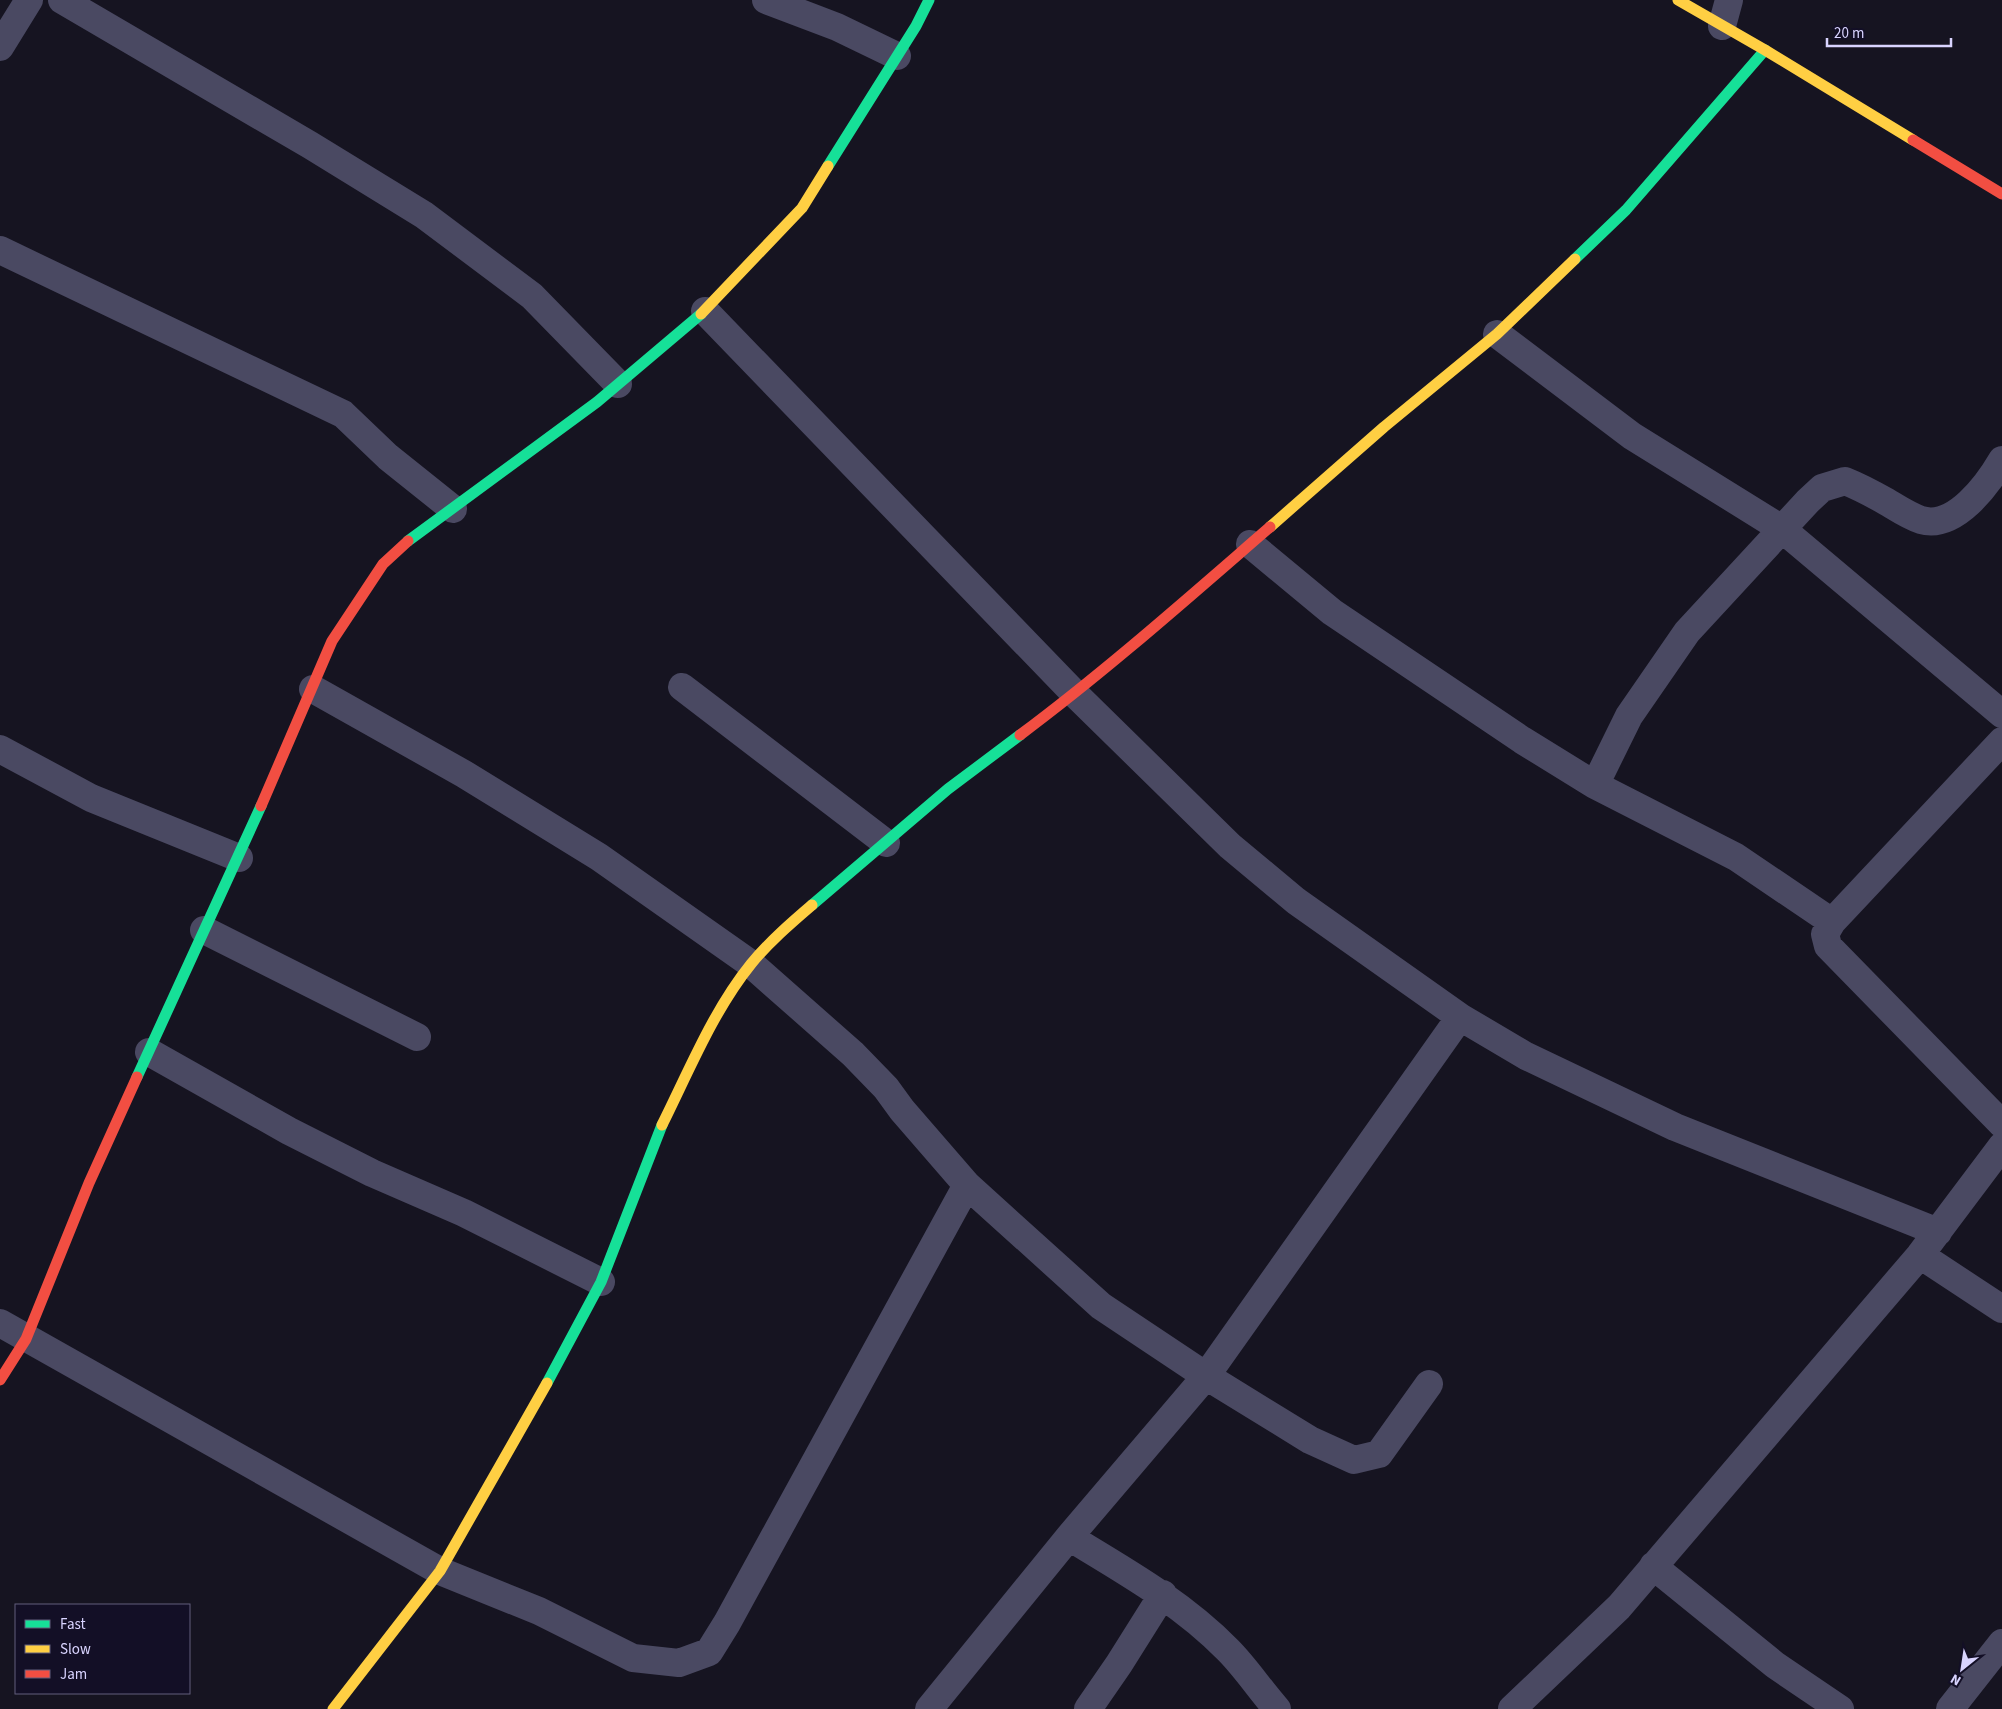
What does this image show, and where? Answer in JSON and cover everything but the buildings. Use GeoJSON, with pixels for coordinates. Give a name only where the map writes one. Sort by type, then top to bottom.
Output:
{"type":"FeatureCollection","features":[{"type":"Feature","properties":{"kind":"street"},"geometry":{"type":"LineString","coordinates":[[0,47],[29,0]]}},
{"type":"Feature","properties":{"kind":"street"},"geometry":{"type":"LineString","coordinates":[[62,0],[310,145],[424,215],[532,296],[618,384]]}},
{"type":"Feature","properties":{"kind":"street"},"geometry":{"type":"LineString","coordinates":[[766,0],[837,27],[897,56]]}},
{"type":"Feature","properties":{"kind":"street"},"geometry":{"type":"LineString","coordinates":[[0,1380],[26,1339],[89,1183],[204,930],[239,858],[332,641],[383,564],[411,538],[597,402],[705,311],[802,208],[916,26],[929,0]]}},
{"type":"Feature","properties":{"kind":"street"},"geometry":{"type":"LineString","coordinates":[[1678,0],[1765,50],[2002,194]]}},
{"type":"Feature","properties":{"kind":"street"},"geometry":{"type":"LineString","coordinates":[[1722,26],[1729,0]]}},
{"type":"Feature","properties":{"kind":"street"},"geometry":{"type":"LineString","coordinates":[[333,1709],[440,1571],[562,1356],[601,1282],[660,1128],[720,1011],[750,964],[784,929],[948,789],[1075,694],[1145,636],[1384,427],[1497,334],[1626,210],[1765,50]]}},
{"type":"Feature","properties":{"kind":"street"},"geometry":{"type":"LineString","coordinates":[[0,250],[343,414],[388,456],[453,508]]}},
{"type":"Feature","properties":{"kind":"street"},"geometry":{"type":"LineString","coordinates":[[705,311],[1075,694],[1230,846],[1289,895],[1460,1017],[1526,1056],[1675,1127],[1938,1232]]}},
{"type":"Feature","properties":{"kind":"street"},"geometry":{"type":"LineString","coordinates":[[1497,334],[1632,436],[1782,529],[2002,714]]}},
{"type":"Feature","properties":{"kind":"street"},"geometry":{"type":"LineString","coordinates":[[1595,785],[1629,716],[1687,632],[1808,500],[1822,488],[1845,481],[1869,491],[1922,520],[1937,520],[1950,516],[1969,503],[1985,486],[2002,460]]}},
{"type":"Feature","properties":{"kind":"street"},"geometry":{"type":"LineString","coordinates":[[1250,544],[1332,612],[1522,740],[1595,785],[1736,857],[1832,922]]}},
{"type":"Feature","properties":{"kind":"street"},"geometry":{"type":"LineString","coordinates":[[682,687],[886,843]]}},
{"type":"Feature","properties":{"kind":"street"},"geometry":{"type":"LineString","coordinates":[[312,689],[464,774],[599,857],[750,964],[854,1054],[886,1088],[902,1110],[967,1185],[1101,1306],[1206,1376],[1310,1440],[1354,1460],[1379,1454],[1429,1384]]}},
{"type":"Feature","properties":{"kind":"street"},"geometry":{"type":"LineString","coordinates":[[2002,741],[1832,922],[1825,934],[1828,946],[2002,1124]]}},
{"type":"Feature","properties":{"kind":"street"},"geometry":{"type":"LineString","coordinates":[[0,749],[91,798],[239,858]]}},
{"type":"Feature","properties":{"kind":"street"},"geometry":{"type":"LineString","coordinates":[[204,930],[417,1037]]}},
{"type":"Feature","properties":{"kind":"street"},"geometry":{"type":"LineString","coordinates":[[929,1709],[1069,1537],[1206,1376],[1460,1017]]}},
{"type":"Feature","properties":{"kind":"street"},"geometry":{"type":"LineString","coordinates":[[149,1052],[289,1130],[372,1173],[464,1213],[601,1282]]}},
{"type":"Feature","properties":{"kind":"street"},"geometry":{"type":"LineString","coordinates":[[1512,1709],[1619,1607],[1920,1255],[2002,1146]]}},
{"type":"Feature","properties":{"kind":"street"},"geometry":{"type":"LineString","coordinates":[[0,1323],[440,1571],[539,1611],[633,1658],[679,1663],[709,1652],[749,1586],[967,1185]]}},
{"type":"Feature","properties":{"kind":"street"},"geometry":{"type":"LineString","coordinates":[[1920,1255],[2002,1309]]}},
{"type":"Feature","properties":{"kind":"street"},"geometry":{"type":"LineString","coordinates":[[1069,1537],[1163,1594],[1228,1650],[1277,1709]]}},
{"type":"Feature","properties":{"kind":"street"},"geometry":{"type":"LineString","coordinates":[[1654,1566],[1775,1665],[1840,1709]]}},
{"type":"Feature","properties":{"kind":"street"},"geometry":{"type":"LineString","coordinates":[[1088,1709],[1163,1594]]}},
{"type":"Feature","properties":{"kind":"street"},"geometry":{"type":"LineString","coordinates":[[1950,1709],[2002,1643]]}},
{"type":"Feature","properties":{"kind":"traffic: fast"},"geometry":{"type":"LineString","coordinates":[[828,166],[916,26],[929,0]]}},
{"type":"Feature","properties":{"kind":"traffic: fast"},"geometry":{"type":"LineString","coordinates":[[1575,259],[1626,210],[1765,50]]}},
{"type":"Feature","properties":{"kind":"traffic: fast"},"geometry":{"type":"LineString","coordinates":[[408,541],[597,402],[701,314]]}},
{"type":"Feature","properties":{"kind":"traffic: fast"},"geometry":{"type":"LineString","coordinates":[[812,905],[948,789],[1020,735]]}},
{"type":"Feature","properties":{"kind":"traffic: fast"},"geometry":{"type":"LineString","coordinates":[[137,1077],[261,806]]}},
{"type":"Feature","properties":{"kind":"traffic: fast"},"geometry":{"type":"LineString","coordinates":[[547,1383],[601,1282],[662,1125]]}},
{"type":"Feature","properties":{"kind":"traffic: slow"},"geometry":{"type":"LineString","coordinates":[[1678,0],[1765,50],[1913,140]]}},
{"type":"Feature","properties":{"kind":"traffic: slow"},"geometry":{"type":"LineString","coordinates":[[701,314],[802,208],[828,166]]}},
{"type":"Feature","properties":{"kind":"traffic: slow"},"geometry":{"type":"LineString","coordinates":[[1270,527],[1384,427],[1497,334],[1575,259]]}},
{"type":"Feature","properties":{"kind":"traffic: slow"},"geometry":{"type":"LineString","coordinates":[[662,1125],[713,1021],[737,982],[765,948],[812,905]]}},
{"type":"Feature","properties":{"kind":"traffic: slow"},"geometry":{"type":"LineString","coordinates":[[333,1709],[440,1571],[547,1383]]}},
{"type":"Feature","properties":{"kind":"traffic: jam"},"geometry":{"type":"LineString","coordinates":[[1913,140],[2002,194]]}},
{"type":"Feature","properties":{"kind":"traffic: jam"},"geometry":{"type":"LineString","coordinates":[[1020,735],[1116,659],[1270,527]]}},
{"type":"Feature","properties":{"kind":"traffic: jam"},"geometry":{"type":"LineString","coordinates":[[261,806],[332,641],[383,564],[408,541]]}},
{"type":"Feature","properties":{"kind":"traffic: jam"},"geometry":{"type":"LineString","coordinates":[[0,1380],[26,1339],[89,1183],[137,1077]]}}]}
